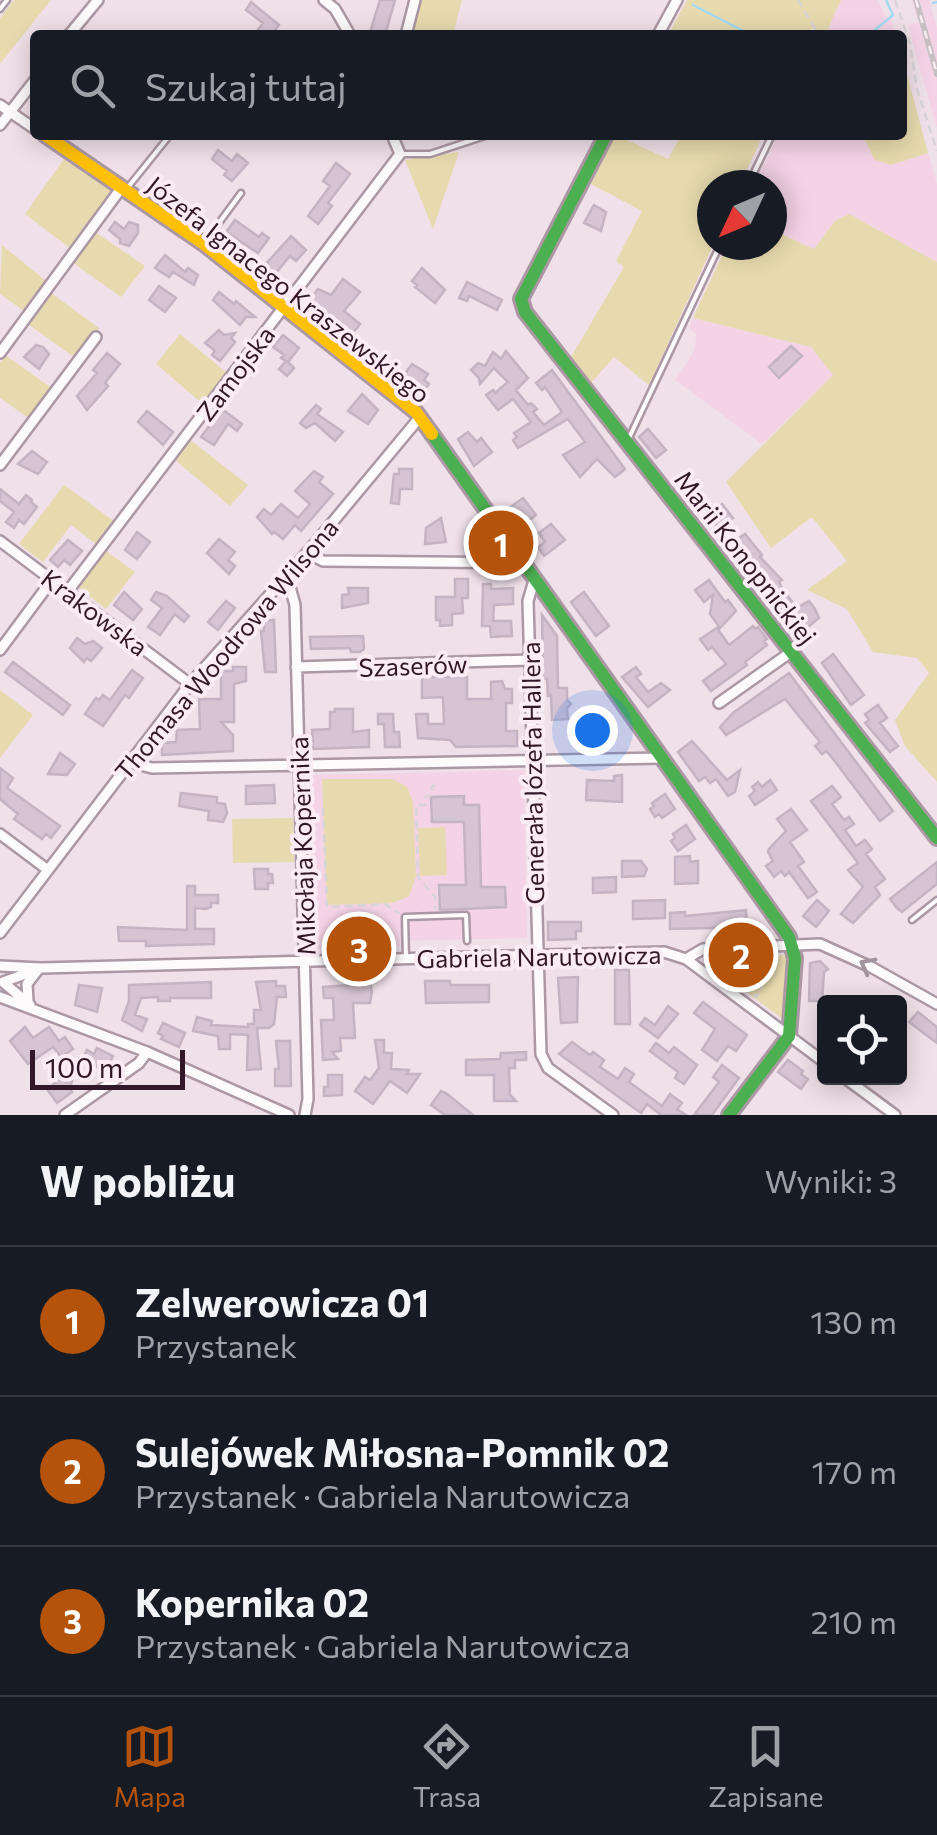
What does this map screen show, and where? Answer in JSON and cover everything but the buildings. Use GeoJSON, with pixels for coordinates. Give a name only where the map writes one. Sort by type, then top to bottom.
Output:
{"type":"FeatureCollection","features":[{"type":"Feature","properties":{"kind":"street"},"geometry":{"type":"LineString","coordinates":[[73,30],[98,0]]}},
{"type":"Feature","properties":{"kind":"street"},"geometry":{"type":"LineString","coordinates":[[324,0],[347,30]]}},
{"type":"Feature","properties":{"kind":"street"},"geometry":{"type":"LineString","coordinates":[[407,30],[416,0]]}},
{"type":"Feature","properties":{"kind":"street"},"geometry":{"type":"LineString","coordinates":[[661,30],[675,3]]}},
{"type":"Feature","properties":{"kind":"street"},"geometry":{"type":"LineString","coordinates":[[0,126],[30,86]]}},
{"type":"Feature","properties":{"kind":"street"},"geometry":{"type":"LineString","coordinates":[[0,105],[30,125]]}},
{"type":"Feature","properties":{"kind":"street","name":"Józefa Ignacego Kraszewskiego"},"geometry":{"type":"LineString","coordinates":[[52,140],[204,244],[420,417],[792,945]]}},
{"type":"Feature","properties":{"kind":"street"},"geometry":{"type":"LineString","coordinates":[[394,140],[400,154]]}},
{"type":"Feature","properties":{"kind":"street","name":"Marii Konopnickiej"},"geometry":{"type":"LineString","coordinates":[[603,140],[521,302],[525,312],[937,838]]}},
{"type":"Feature","properties":{"kind":"street","name":"Zamojska"},"geometry":{"type":"LineString","coordinates":[[68,592],[400,154]]}},
{"type":"Feature","properties":{"kind":"street"},"geometry":{"type":"LineString","coordinates":[[0,353],[124,189]]}},
{"type":"Feature","properties":{"kind":"street"},"geometry":{"type":"LineString","coordinates":[[0,465],[96,337]]}},
{"type":"Feature","properties":{"kind":"street","name":"Thomasa Woodrowa Wilsona"},"geometry":{"type":"LineString","coordinates":[[0,933],[190,684],[307,553],[420,417]]}},
{"type":"Feature","properties":{"kind":"street","name":"Krakowska"},"geometry":{"type":"LineString","coordinates":[[0,541],[190,684]]}},
{"type":"Feature","properties":{"kind":"street"},"geometry":{"type":"LineString","coordinates":[[307,553],[323,561],[525,563]]}},
{"type":"Feature","properties":{"kind":"street","name":"Generała Józefa Hallera"},"geometry":{"type":"LineString","coordinates":[[535,577],[528,601],[541,1052],[544,1063],[613,1115]]}},
{"type":"Feature","properties":{"kind":"street"},"geometry":{"type":"LineString","coordinates":[[0,650],[52,580]]}},
{"type":"Feature","properties":{"kind":"street","name":"Mikołaja Kopernika"},"geometry":{"type":"LineString","coordinates":[[283,580],[290,587],[295,606],[301,766],[308,1099],[302,1115]]}},
{"type":"Feature","properties":{"kind":"street"},"geometry":{"type":"LineString","coordinates":[[719,703],[792,652]]}},
{"type":"Feature","properties":{"kind":"street","name":"Szaserów"},"geometry":{"type":"LineString","coordinates":[[296,668],[529,660]]}},
{"type":"Feature","properties":{"kind":"street"},"geometry":{"type":"LineString","coordinates":[[636,758],[647,738]]}},
{"type":"Feature","properties":{"kind":"street"},"geometry":{"type":"LineString","coordinates":[[129,762],[148,768],[660,758]]}},
{"type":"Feature","properties":{"kind":"street"},"geometry":{"type":"LineString","coordinates":[[0,834],[48,870]]}},
{"type":"Feature","properties":{"kind":"street","name":"Gabriela Narutowicza"},"geometry":{"type":"LineString","coordinates":[[0,968],[661,952],[686,959],[703,949],[814,943],[834,948],[937,1004]]}},
{"type":"Feature","properties":{"kind":"street"},"geometry":{"type":"LineString","coordinates":[[729,1115],[789,1036],[795,958],[792,945]]}},
{"type":"Feature","properties":{"kind":"street"},"geometry":{"type":"LineString","coordinates":[[686,959],[817,1057]]}},
{"type":"Feature","properties":{"kind":"street"},"geometry":{"type":"LineString","coordinates":[[0,968],[2,986],[32,1007]]}},
{"type":"Feature","properties":{"kind":"street"},"geometry":{"type":"LineString","coordinates":[[32,1007],[25,992],[29,979],[41,968]]}},
{"type":"Feature","properties":{"kind":"street","name":"Gabriela Narutowicza"},"geometry":{"type":"LineString","coordinates":[[2,986],[41,968]]}},
{"type":"Feature","properties":{"kind":"street"},"geometry":{"type":"LineString","coordinates":[[0,997],[147,1052],[289,1115]]}},
{"type":"Feature","properties":{"kind":"street"},"geometry":{"type":"LineString","coordinates":[[66,1115],[139,1063],[147,1052]]}},
{"type":"Feature","properties":{"kind":"street"},"geometry":{"type":"LineString","coordinates":[[855,1085],[896,1115]]}},
{"type":"Feature","properties":{"kind":"lane"},"geometry":{"type":"LineString","coordinates":[[0,9],[7,0]]}},
{"type":"Feature","properties":{"kind":"lane"},"geometry":{"type":"LineString","coordinates":[[661,0],[675,3]]}},
{"type":"Feature","properties":{"kind":"lane"},"geometry":{"type":"LineString","coordinates":[[124,189],[166,140]]}},
{"type":"Feature","properties":{"kind":"lane"},"geometry":{"type":"LineString","coordinates":[[400,154],[430,154],[473,140]]}},
{"type":"Feature","properties":{"kind":"lane"},"geometry":{"type":"LineString","coordinates":[[755,170],[770,140]]}},
{"type":"Feature","properties":{"kind":"lane"},"geometry":{"type":"LineString","coordinates":[[204,244],[241,193]]}},
{"type":"Feature","properties":{"kind":"lane"},"geometry":{"type":"LineString","coordinates":[[628,442],[713,260]]}},
{"type":"Feature","properties":{"kind":"lane"},"geometry":{"type":"LineString","coordinates":[[912,920],[937,900]]}},
{"type":"Feature","properties":{"kind":"lane"},"geometry":{"type":"LineString","coordinates":[[406,958],[405,917],[466,915],[467,941]]}},
{"type":"Feature","properties":{"kind":"path"},"geometry":{"type":"LineString","coordinates":[[798,0],[816,30]]}},
{"type":"Feature","properties":{"kind":"path"},"geometry":{"type":"LineString","coordinates":[[895,0],[905,30]]}},
{"type":"Feature","properties":{"kind":"path"},"geometry":{"type":"LineString","coordinates":[[907,35],[917,89],[937,151]]}},
{"type":"Feature","properties":{"kind":"path"},"geometry":{"type":"LineString","coordinates":[[435,786],[432,795],[425,796],[425,805],[416,805],[418,877],[436,897],[435,916]]}},
{"type":"Feature","properties":{"kind":"path"},"geometry":{"type":"LineString","coordinates":[[323,808],[328,907],[385,904],[405,917]]}},
{"type":"Feature","properties":{"kind":"path"},"geometry":{"type":"LineString","coordinates":[[722,956],[760,955],[760,961]]}},
{"type":"Feature","properties":{"kind":"path"},"geometry":{"type":"LineString","coordinates":[[712,970],[733,986],[751,999],[757,996],[770,965],[732,958],[724,979]]}},
{"type":"Feature","properties":{"kind":"path"},"geometry":{"type":"LineString","coordinates":[[742,986],[751,960]]}},
{"type":"Feature","properties":{"kind":"path"},"geometry":{"type":"LineString","coordinates":[[748,973],[764,978]]}},
{"type":"Feature","properties":{"kind":"path"},"geometry":{"type":"LineString","coordinates":[[733,986],[736,981],[754,995]]}},
{"type":"Feature","properties":{"kind":"shaded area"},"geometry":{"type":"Polygon","coordinates":[[[14,0],[51,0],[0,64],[0,18],[14,0]]]}},
{"type":"Feature","properties":{"kind":"shaded area"},"geometry":{"type":"Polygon","coordinates":[[[420,0],[462,0],[454,30],[412,30],[420,0]]]}},
{"type":"Feature","properties":{"kind":"shaded area"},"geometry":{"type":"Polygon","coordinates":[[[687,0],[841,0],[827,30],[671,30],[687,0]]]}},
{"type":"Feature","properties":{"kind":"shaded area"},"geometry":{"type":"Polygon","coordinates":[[[841,0],[878,0],[894,30],[826,30],[841,0]]]}},
{"type":"Feature","properties":{"kind":"shaded area"},"geometry":{"type":"Polygon","coordinates":[[[912,0],[929,0],[937,28],[937,129],[908,25],[918,22],[912,0]]]}},
{"type":"Feature","properties":{"kind":"shaded area"},"geometry":{"type":"Polygon","coordinates":[[[907,74],[928,153],[891,165],[875,160],[865,140],[907,140],[907,74]]]}},
{"type":"Feature","properties":{"kind":"shaded area"},"geometry":{"type":"Polygon","coordinates":[[[613,140],[627,140],[668,159],[678,140],[761,140],[747,170],[697,170],[697,260],[706,260],[649,385],[614,357],[591,383],[571,357],[624,267],[616,261],[642,211],[591,184],[613,140]]]}},
{"type":"Feature","properties":{"kind":"shaded area"},"geometry":{"type":"Polygon","coordinates":[[[776,140],[865,140],[875,160],[891,165],[928,153],[937,184],[937,262],[849,214],[835,221],[814,249],[787,237],[787,170],[762,170],[776,140]]]}},
{"type":"Feature","properties":{"kind":"shaded area"},"geometry":{"type":"Polygon","coordinates":[[[459,152],[433,229],[405,160],[459,152]]]}},
{"type":"Feature","properties":{"kind":"shaded area"},"geometry":{"type":"Polygon","coordinates":[[[64,159],[113,192],[71,249],[25,214],[64,159]]]}},
{"type":"Feature","properties":{"kind":"shaded area"},"geometry":{"type":"Polygon","coordinates":[[[849,214],[937,262],[937,782],[905,746],[895,720],[929,673],[917,658],[873,652],[847,609],[807,590],[847,561],[812,517],[771,548],[726,482],[833,375],[811,347],[693,318],[720,260],[787,260],[787,237],[814,249],[835,221],[849,214]]]}},
{"type":"Feature","properties":{"kind":"shaded area"},"geometry":{"type":"Polygon","coordinates":[[[95,232],[145,266],[121,297],[72,262],[95,232]]]}},
{"type":"Feature","properties":{"kind":"shaded area"},"geometry":{"type":"Polygon","coordinates":[[[2,245],[46,281],[24,311],[0,294],[2,245]]]}},
{"type":"Feature","properties":{"kind":"shaded area"},"geometry":{"type":"Polygon","coordinates":[[[51,293],[99,328],[75,358],[28,324],[51,293]]]}},
{"type":"Feature","properties":{"kind":"shaded area"},"geometry":{"type":"Polygon","coordinates":[[[693,318],[811,347],[833,375],[762,444],[675,380],[693,353],[697,335],[689,328],[693,318]]]}},
{"type":"Feature","properties":{"kind":"shaded area"},"geometry":{"type":"Polygon","coordinates":[[[180,334],[228,374],[204,405],[156,364],[180,334]]]}},
{"type":"Feature","properties":{"kind":"shaded area"},"geometry":{"type":"Polygon","coordinates":[[[5,355],[53,389],[30,419],[0,398],[0,363],[5,355]]]}},
{"type":"Feature","properties":{"kind":"shaded area"},"geometry":{"type":"Polygon","coordinates":[[[189,439],[248,485],[230,506],[174,459],[189,439]]]}},
{"type":"Feature","properties":{"kind":"shaded area"},"geometry":{"type":"Polygon","coordinates":[[[64,485],[114,521],[96,544],[71,525],[43,562],[19,544],[64,485]]]}},
{"type":"Feature","properties":{"kind":"shaded area"},"geometry":{"type":"Polygon","coordinates":[[[106,551],[135,572],[106,609],[78,587],[106,551]]]}},
{"type":"Feature","properties":{"kind":"shaded area"},"geometry":{"type":"Polygon","coordinates":[[[0,690],[33,715],[0,758],[0,690]]]}},
{"type":"Feature","properties":{"kind":"shaded area"},"geometry":{"type":"Polygon","coordinates":[[[524,770],[527,938],[313,948],[308,779],[311,775],[524,770]]]}},
{"type":"Feature","properties":{"kind":"shaded area"},"geometry":{"type":"Polygon","coordinates":[[[322,779],[393,779],[407,787],[413,802],[416,876],[409,896],[393,903],[327,905],[322,779]]]}},
{"type":"Feature","properties":{"kind":"shaded area"},"geometry":{"type":"Polygon","coordinates":[[[293,818],[294,862],[233,863],[232,819],[293,818]]]}},
{"type":"Feature","properties":{"kind":"shaded area"},"geometry":{"type":"Polygon","coordinates":[[[445,827],[447,875],[420,876],[418,828],[445,827]]]}},
{"type":"Feature","properties":{"kind":"shaded area"},"geometry":{"type":"Polygon","coordinates":[[[789,955],[788,1016],[784,1020],[707,963],[709,958],[789,955]]]}},
{"type":"Feature","properties":{"kind":"waterway"},"geometry":{"type":"LineString","coordinates":[[875,30],[893,15],[886,0]]}},
{"type":"Feature","properties":{"kind":"waterway"},"geometry":{"type":"LineString","coordinates":[[933,3],[937,2]]}},
{"type":"Feature","properties":{"kind":"waterway"},"geometry":{"type":"LineString","coordinates":[[693,5],[741,30]]}},
{"type":"Feature","properties":{"kind":"railway"},"geometry":{"type":"LineString","coordinates":[[916,0],[937,74]]}},
{"type":"Feature","properties":{"kind":"traffic: fast"},"geometry":{"type":"LineString","coordinates":[[603,140],[521,299],[525,312],[937,838]]}},
{"type":"Feature","properties":{"kind":"traffic: fast"},"geometry":{"type":"LineString","coordinates":[[432,434],[789,937],[795,958],[789,1036],[729,1115]]}},
{"type":"Feature","properties":{"kind":"traffic: slow"},"geometry":{"type":"LineString","coordinates":[[52,140],[204,244],[416,412],[432,434]]}},
{"type":"Feature","properties":{"kind":"place","name":"Zelwerowicza 01"},"geometry":{"type":"Point","coordinates":[501,543]}},
{"type":"Feature","properties":{"kind":"place","name":"Kopernika 02"},"geometry":{"type":"Point","coordinates":[359,949]}},
{"type":"Feature","properties":{"kind":"place","name":"Sulejówek Miłosna-Pomnik 02"},"geometry":{"type":"Point","coordinates":[741,955]}}]}
